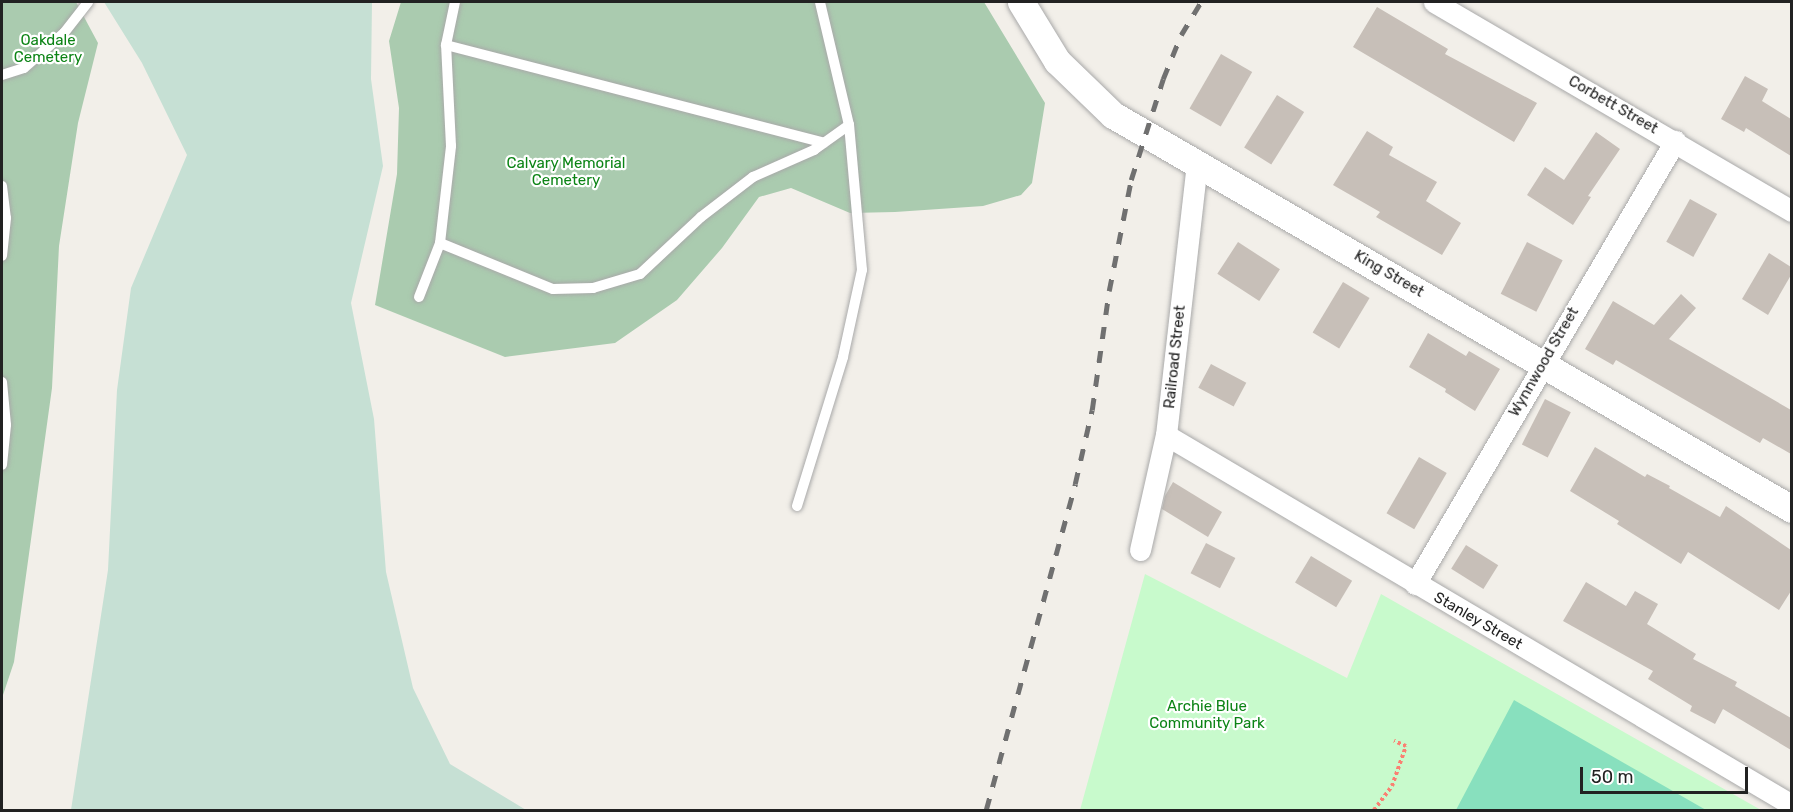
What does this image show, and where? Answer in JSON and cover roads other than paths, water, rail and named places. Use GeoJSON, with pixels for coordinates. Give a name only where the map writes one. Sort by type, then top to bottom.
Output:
{"type":"FeatureCollection","features":[{"type":"Feature","properties":{"kind":"street","name":"King Street"},"geometry":{"type":"LineString","coordinates":[[1021,2],[1057,61],[1101,106],[1791,509]]}},
{"type":"Feature","properties":{"kind":"street","name":"Corbett Street"},"geometry":{"type":"LineString","coordinates":[[1434,2],[1675,141],[1791,211]]}},
{"type":"Feature","properties":{"kind":"street","name":"Wynnwood Street"},"geometry":{"type":"LineString","coordinates":[[1415,584],[1675,141]]}},
{"type":"Feature","properties":{"kind":"street","name":"Railroad Street"},"geometry":{"type":"LineString","coordinates":[[1140,550],[1166,435],[1197,162]]}},
{"type":"Feature","properties":{"kind":"street","name":"Stanley Street"},"geometry":{"type":"LineString","coordinates":[[1166,435],[1791,804]]}},
{"type":"Feature","properties":{"kind":"lane"},"geometry":{"type":"LineString","coordinates":[[2,75],[24,68],[64,33],[88,2]]}},
{"type":"Feature","properties":{"kind":"lane"},"geometry":{"type":"LineString","coordinates":[[419,297],[440,243],[451,146],[446,45],[455,2]]}},
{"type":"Feature","properties":{"kind":"lane"},"geometry":{"type":"LineString","coordinates":[[797,506],[843,357],[862,270],[849,125],[820,2]]}},
{"type":"Feature","properties":{"kind":"lane"},"geometry":{"type":"LineString","coordinates":[[446,45],[824,144]]}},
{"type":"Feature","properties":{"kind":"lane"},"geometry":{"type":"LineString","coordinates":[[440,243],[553,289],[593,288],[640,274],[701,217],[753,177],[824,144],[849,125]]}},
{"type":"Feature","properties":{"kind":"lane"},"geometry":{"type":"LineString","coordinates":[[2,186],[6,218],[2,256]]}},
{"type":"Feature","properties":{"kind":"lane"},"geometry":{"type":"LineString","coordinates":[[2,382],[6,425],[2,465]]}},
{"type":"Feature","properties":{"kind":"railway"},"geometry":{"type":"LineString","coordinates":[[986,810],[1075,484],[1092,410],[1109,291],[1131,180],[1163,79],[1181,35],[1201,2]]}},
{"type":"Feature","properties":{"kind":"park label","name":"Oakdale Cemetery"},"geometry":{"type":"Point","coordinates":[48,48]}},
{"type":"Feature","properties":{"kind":"park label","name":"Calvary Memorial Cemetery"},"geometry":{"type":"Point","coordinates":[566,172]}},
{"type":"Feature","properties":{"kind":"park label","name":"Archie Blue Community Park"},"geometry":{"type":"Point","coordinates":[1207,714]}}]}
